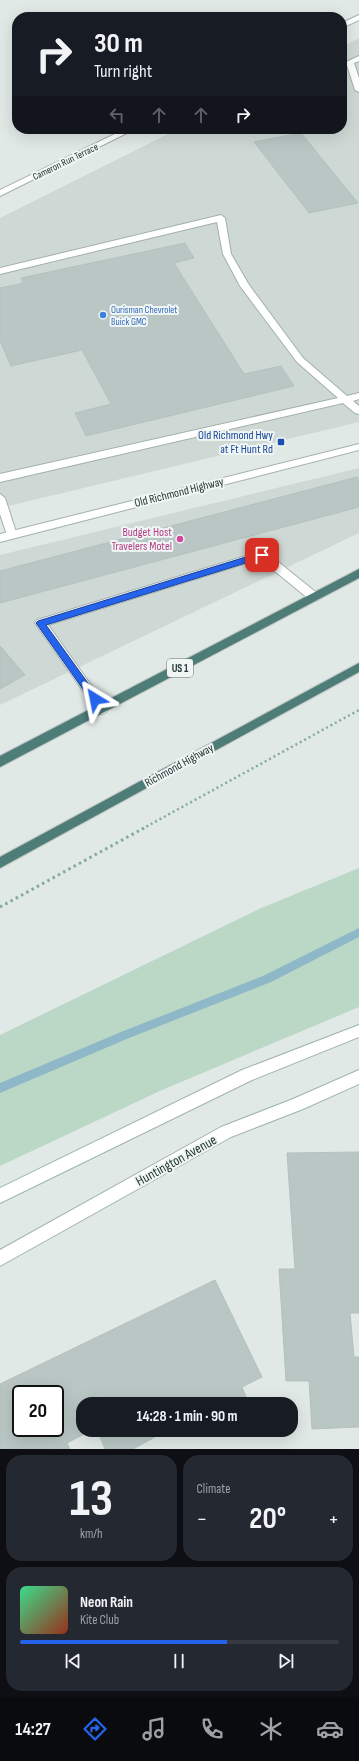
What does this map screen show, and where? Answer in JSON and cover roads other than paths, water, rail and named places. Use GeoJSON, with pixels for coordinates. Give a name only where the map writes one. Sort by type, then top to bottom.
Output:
{"type":"FeatureCollection","features":[{"type":"Feature","properties":{"kind":"highway","name":"US 1"},"geometry":{"type":"LineString","coordinates":[[0,762],[359,573]]}},
{"type":"Feature","properties":{"kind":"highway","name":"Richmond Highway"},"geometry":{"type":"LineString","coordinates":[[0,863],[359,667]]}},
{"type":"Feature","properties":{"kind":"street"},"geometry":{"type":"LineString","coordinates":[[347,24],[359,18]]}},
{"type":"Feature","properties":{"kind":"street"},"geometry":{"type":"LineString","coordinates":[[359,58],[350,62],[359,90]]}},
{"type":"Feature","properties":{"kind":"street","name":"Cameron Run Terrace"},"geometry":{"type":"LineString","coordinates":[[0,193],[121,134]]}},
{"type":"Feature","properties":{"kind":"street"},"geometry":{"type":"LineString","coordinates":[[0,271],[220,218],[227,254],[245,286],[300,360],[359,411]]}},
{"type":"Feature","properties":{"kind":"street"},"geometry":{"type":"LineString","coordinates":[[0,478],[359,396]]}},
{"type":"Feature","properties":{"kind":"street","name":"Old Richmond Highway"},"geometry":{"type":"LineString","coordinates":[[0,538],[359,448]]}},
{"type":"Feature","properties":{"kind":"street"},"geometry":{"type":"LineString","coordinates":[[0,498],[12,535]]}},
{"type":"Feature","properties":{"kind":"street"},"geometry":{"type":"LineString","coordinates":[[102,709],[41,623],[262,555],[314,597]]}},
{"type":"Feature","properties":{"kind":"street"},"geometry":{"type":"LineString","coordinates":[[0,1196],[247,1075],[359,1031]]}},
{"type":"Feature","properties":{"kind":"street","name":"Huntington Avenue"},"geometry":{"type":"LineString","coordinates":[[0,1258],[226,1132],[298,1104],[359,1077]]}},
{"type":"Feature","properties":{"kind":"waterway"},"geometry":{"type":"LineString","coordinates":[[0,1088],[125,1035],[267,979],[359,932]]}},
{"type":"Feature","properties":{"kind":"place","name":"Ourisman Chevrolet Buick GMC"},"geometry":{"type":"Point","coordinates":[103,315]}},
{"type":"Feature","properties":{"kind":"place","name":"Old Richmond Hwy at Ft Hunt Rd"},"geometry":{"type":"Point","coordinates":[281,442]}},
{"type":"Feature","properties":{"kind":"place","name":"Budget Host Travelers Motel"},"geometry":{"type":"Point","coordinates":[180,539]}}]}
